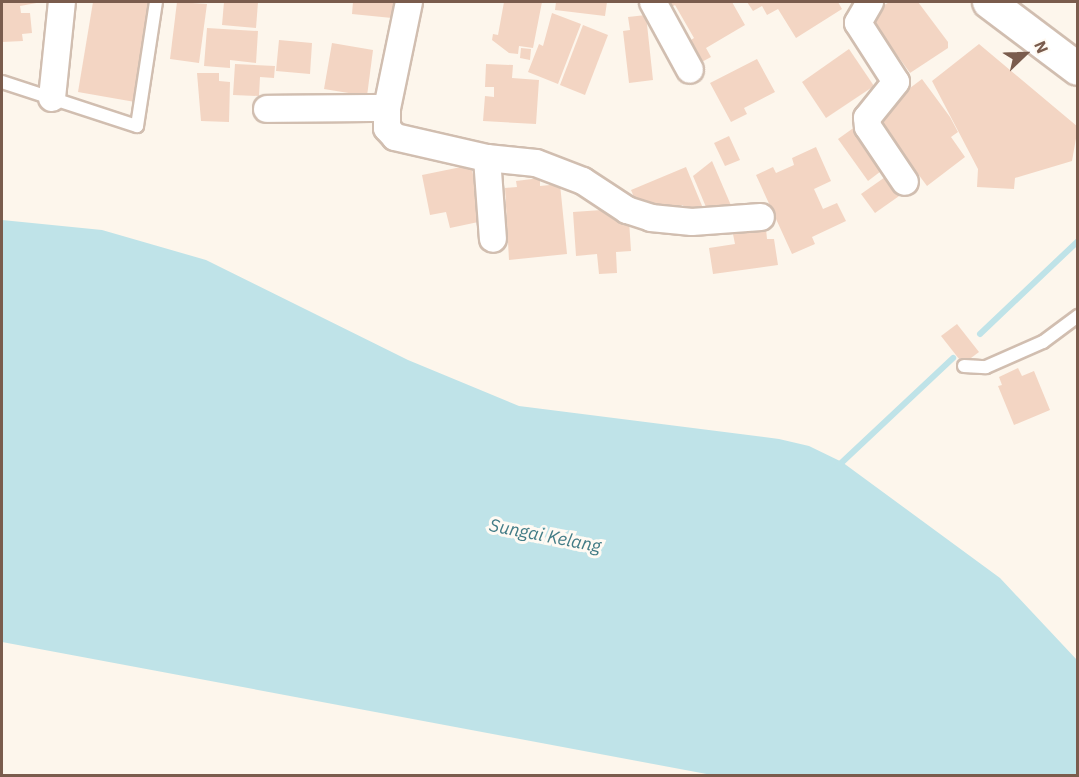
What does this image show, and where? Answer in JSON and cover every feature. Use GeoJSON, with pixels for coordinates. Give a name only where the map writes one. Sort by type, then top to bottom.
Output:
{"type":"FeatureCollection","features":[{"type":"Feature","properties":{"kind":"street"},"geometry":{"type":"LineString","coordinates":[[52,98],[62,2]]}},
{"type":"Feature","properties":{"kind":"street"},"geometry":{"type":"LineString","coordinates":[[409,2],[387,108],[387,128],[395,137],[487,158],[536,163],[583,181],[627,210],[651,218],[692,222],[761,217]]}},
{"type":"Feature","properties":{"kind":"street"},"geometry":{"type":"LineString","coordinates":[[652,2],[690,70]]}},
{"type":"Feature","properties":{"kind":"street"},"geometry":{"type":"LineString","coordinates":[[870,2],[858,23],[896,82],[867,118],[868,127],[905,182]]}},
{"type":"Feature","properties":{"kind":"street"},"geometry":{"type":"LineString","coordinates":[[989,2],[1077,69]]}},
{"type":"Feature","properties":{"kind":"street"},"geometry":{"type":"LineString","coordinates":[[267,109],[387,108]]}},
{"type":"Feature","properties":{"kind":"street"},"geometry":{"type":"LineString","coordinates":[[487,158],[493,239]]}},
{"type":"Feature","properties":{"kind":"lane"},"geometry":{"type":"LineString","coordinates":[[2,82],[137,126],[156,2]]}},
{"type":"Feature","properties":{"kind":"lane"},"geometry":{"type":"LineString","coordinates":[[964,366],[986,367],[1042,342],[1077,316]]}},
{"type":"Feature","properties":{"kind":"water","name":"Sungai Kelang"},"geometry":{"type":"Polygon","coordinates":[[[2,220],[102,230],[206,260],[408,360],[519,406],[779,439],[809,446],[842,462],[1000,578],[1077,660],[1077,775],[712,775],[2,642],[2,220]]]}},
{"type":"Feature","properties":{"kind":"building"},"geometry":{"type":"Polygon","coordinates":[[[2,2],[42,2],[20,6],[21,13],[30,13],[32,33],[22,34],[23,41],[2,42],[2,2]]]}},
{"type":"Feature","properties":{"kind":"building"},"geometry":{"type":"Polygon","coordinates":[[[93,2],[152,2],[135,102],[78,92],[93,2]]]}},
{"type":"Feature","properties":{"kind":"building"},"geometry":{"type":"Polygon","coordinates":[[[177,2],[207,4],[199,63],[170,59],[177,2]]]}},
{"type":"Feature","properties":{"kind":"building"},"geometry":{"type":"Polygon","coordinates":[[[224,2],[258,2],[256,28],[222,25],[224,2]]]}},
{"type":"Feature","properties":{"kind":"building"},"geometry":{"type":"Polygon","coordinates":[[[353,2],[394,2],[392,18],[352,14],[353,2]]]}},
{"type":"Feature","properties":{"kind":"building"},"geometry":{"type":"Polygon","coordinates":[[[504,2],[542,2],[533,48],[519,46],[518,54],[509,53],[492,40],[493,34],[498,35],[504,2]]]}},
{"type":"Feature","properties":{"kind":"building"},"geometry":{"type":"Polygon","coordinates":[[[556,2],[607,2],[605,16],[555,10],[556,2]]]}},
{"type":"Feature","properties":{"kind":"building"},"geometry":{"type":"Polygon","coordinates":[[[666,2],[732,2],[745,25],[706,48],[711,57],[698,64],[686,43],[694,38],[675,5],[670,8],[666,2]]]}},
{"type":"Feature","properties":{"kind":"building"},"geometry":{"type":"Polygon","coordinates":[[[747,2],[838,2],[842,9],[796,38],[778,9],[767,15],[762,6],[753,11],[747,2]]]}},
{"type":"Feature","properties":{"kind":"building"},"geometry":{"type":"Polygon","coordinates":[[[890,2],[918,2],[948,42],[948,48],[910,73],[867,13],[890,2]]]}},
{"type":"Feature","properties":{"kind":"building"},"geometry":{"type":"Polygon","coordinates":[[[552,13],[581,24],[558,84],[528,72],[539,44],[543,46],[552,13]]]}},
{"type":"Feature","properties":{"kind":"building"},"geometry":{"type":"Polygon","coordinates":[[[646,15],[653,80],[629,83],[623,31],[630,30],[628,17],[646,15]]]}},
{"type":"Feature","properties":{"kind":"building"},"geometry":{"type":"Polygon","coordinates":[[[583,25],[608,35],[585,95],[560,85],[583,25]]]}},
{"type":"Feature","properties":{"kind":"building"},"geometry":{"type":"Polygon","coordinates":[[[207,28],[258,31],[256,63],[230,60],[230,68],[204,66],[207,28]]]}},
{"type":"Feature","properties":{"kind":"building"},"geometry":{"type":"Polygon","coordinates":[[[279,40],[312,43],[310,74],[276,71],[279,40]]]}},
{"type":"Feature","properties":{"kind":"building"},"geometry":{"type":"Polygon","coordinates":[[[332,43],[373,50],[367,96],[324,89],[332,43]]]}},
{"type":"Feature","properties":{"kind":"building"},"geometry":{"type":"Polygon","coordinates":[[[979,44],[1078,127],[1072,161],[1015,178],[1014,189],[977,187],[978,169],[932,81],[979,44]]]}},
{"type":"Feature","properties":{"kind":"building"},"geometry":{"type":"Polygon","coordinates":[[[521,48],[531,49],[530,60],[520,58],[521,48]]]}},
{"type":"Feature","properties":{"kind":"building"},"geometry":{"type":"Polygon","coordinates":[[[849,49],[874,86],[826,118],[802,82],[849,49]]]}},
{"type":"Feature","properties":{"kind":"building"},"geometry":{"type":"Polygon","coordinates":[[[757,59],[775,92],[744,108],[747,114],[731,122],[710,83],[757,59]]]}},
{"type":"Feature","properties":{"kind":"building"},"geometry":{"type":"Polygon","coordinates":[[[235,64],[275,66],[274,78],[260,77],[259,96],[233,95],[235,64]]]}},
{"type":"Feature","properties":{"kind":"building"},"geometry":{"type":"Polygon","coordinates":[[[486,64],[513,65],[512,78],[539,80],[536,124],[483,121],[485,96],[494,97],[494,87],[485,87],[486,64]]]}},
{"type":"Feature","properties":{"kind":"building"},"geometry":{"type":"Polygon","coordinates":[[[197,73],[219,73],[219,81],[230,82],[229,122],[201,121],[197,73]]]}},
{"type":"Feature","properties":{"kind":"building"},"geometry":{"type":"Polygon","coordinates":[[[922,79],[950,117],[958,132],[951,137],[965,157],[927,186],[874,115],[922,79]]]}},
{"type":"Feature","properties":{"kind":"building"},"geometry":{"type":"Polygon","coordinates":[[[859,124],[889,165],[868,181],[838,139],[859,124]]]}},
{"type":"Feature","properties":{"kind":"building"},"geometry":{"type":"Polygon","coordinates":[[[729,136],[740,160],[725,166],[714,143],[729,136]]]}},
{"type":"Feature","properties":{"kind":"building"},"geometry":{"type":"Polygon","coordinates":[[[816,147],[831,181],[814,189],[823,209],[837,203],[846,221],[812,237],[815,244],[792,254],[756,175],[773,167],[776,173],[794,165],[792,158],[816,147]]]}},
{"type":"Feature","properties":{"kind":"building"},"geometry":{"type":"Polygon","coordinates":[[[712,161],[733,210],[711,219],[693,176],[712,161]]]}},
{"type":"Feature","properties":{"kind":"building"},"geometry":{"type":"Polygon","coordinates":[[[471,165],[483,221],[450,228],[446,212],[430,215],[422,175],[471,165]]]}},
{"type":"Feature","properties":{"kind":"building"},"geometry":{"type":"Polygon","coordinates":[[[686,167],[705,213],[689,220],[683,205],[658,215],[653,203],[639,209],[631,190],[686,167]]]}},
{"type":"Feature","properties":{"kind":"building"},"geometry":{"type":"Polygon","coordinates":[[[888,175],[902,194],[875,213],[861,194],[888,175]]]}},
{"type":"Feature","properties":{"kind":"building"},"geometry":{"type":"Polygon","coordinates":[[[540,178],[540,186],[560,184],[567,254],[509,260],[505,188],[517,187],[516,181],[540,178]]]}},
{"type":"Feature","properties":{"kind":"building"},"geometry":{"type":"Polygon","coordinates":[[[616,209],[617,221],[629,220],[631,251],[616,252],[617,273],[599,274],[597,254],[576,256],[573,212],[616,209]]]}},
{"type":"Feature","properties":{"kind":"building"},"geometry":{"type":"Polygon","coordinates":[[[766,229],[767,239],[774,239],[778,265],[713,274],[709,248],[735,244],[733,234],[766,229]]]}},
{"type":"Feature","properties":{"kind":"building"},"geometry":{"type":"Polygon","coordinates":[[[957,324],[979,352],[963,364],[941,336],[957,324]]]}},
{"type":"Feature","properties":{"kind":"building"},"geometry":{"type":"Polygon","coordinates":[[[1018,368],[1022,376],[1034,371],[1050,410],[1014,425],[998,386],[1002,385],[999,377],[1018,368]]]}},
{"type":"Feature","properties":{"kind":"waterway"},"geometry":{"type":"LineString","coordinates":[[980,334],[1078,241]]}},
{"type":"Feature","properties":{"kind":"waterway"},"geometry":{"type":"LineString","coordinates":[[838,466],[953,358]]}}]}
